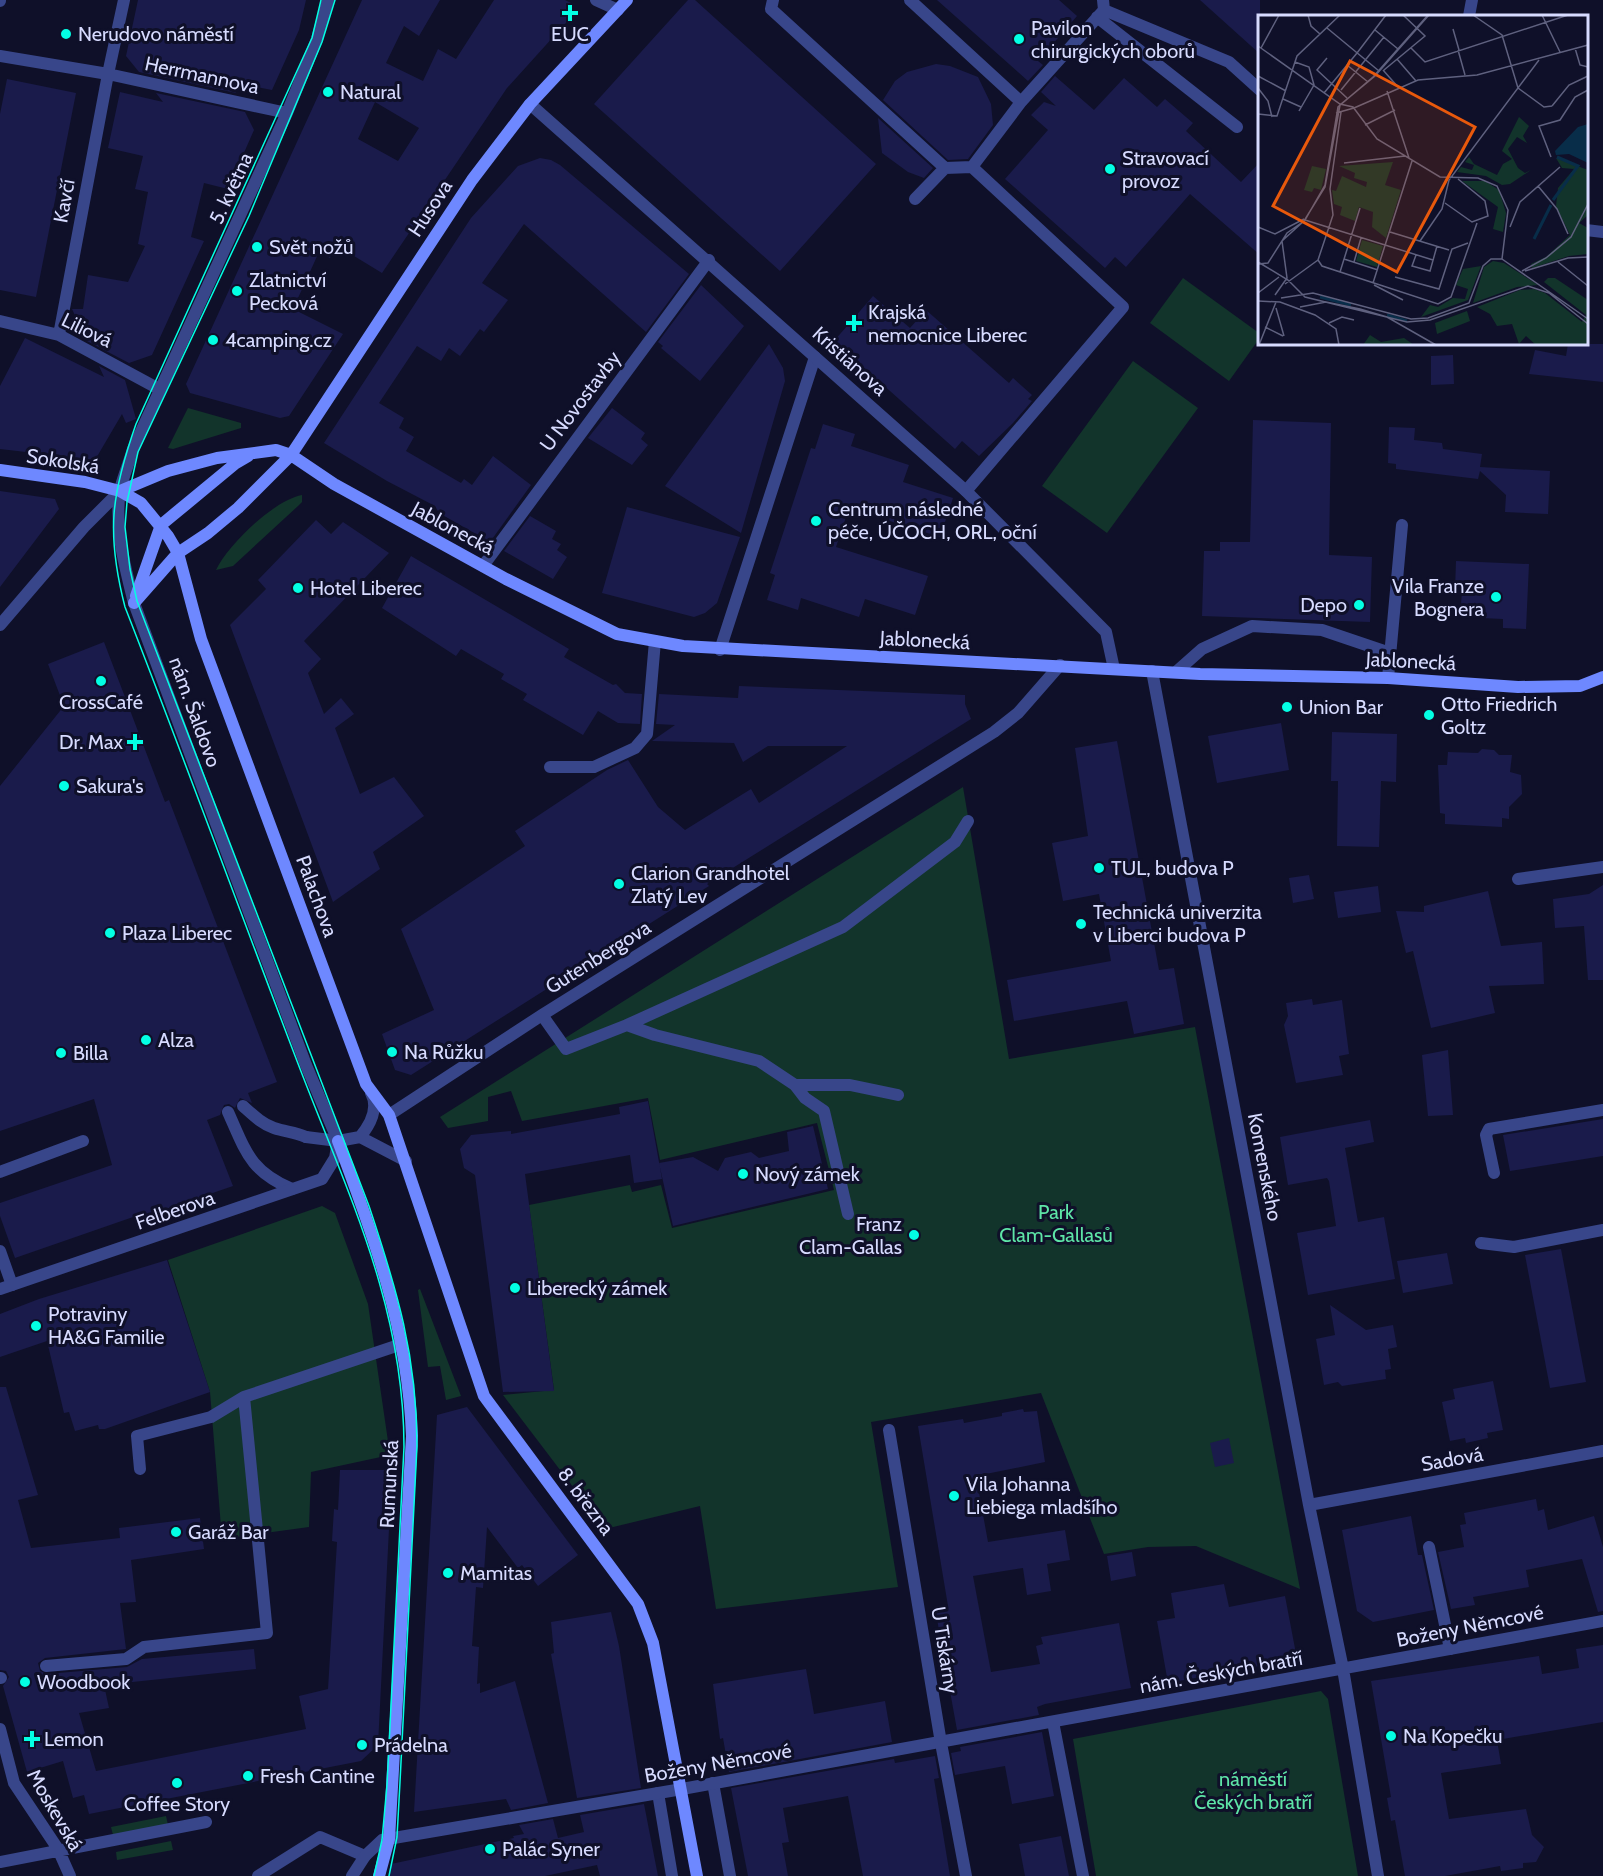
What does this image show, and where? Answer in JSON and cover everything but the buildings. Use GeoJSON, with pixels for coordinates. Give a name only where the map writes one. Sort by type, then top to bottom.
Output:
{"type":"FeatureCollection","features":[{"type":"Feature","properties":{"kind":"street","name":"Kavčí"},"geometry":{"type":"LineString","coordinates":[[59,335],[124,0]]}},
{"type":"Feature","properties":{"kind":"street","name":"5. května"},"geometry":{"type":"LineString","coordinates":[[155,388],[287,113],[317,39],[328,0]]}},
{"type":"Feature","properties":{"kind":"street"},"geometry":{"type":"LineString","coordinates":[[596,0],[618,10]]}},
{"type":"Feature","properties":{"kind":"street","name":"Husova"},"geometry":{"type":"LineString","coordinates":[[291,455],[471,180],[530,104],[627,0]]}},
{"type":"Feature","properties":{"kind":"street"},"geometry":{"type":"LineString","coordinates":[[773,0],[771,9],[945,168]]}},
{"type":"Feature","properties":{"kind":"street"},"geometry":{"type":"LineString","coordinates":[[910,0],[1021,102]]}},
{"type":"Feature","properties":{"kind":"street"},"geometry":{"type":"LineString","coordinates":[[1469,15],[1472,0]]}},
{"type":"Feature","properties":{"kind":"street"},"geometry":{"type":"LineString","coordinates":[[972,166],[1021,102],[1101,9]]}},
{"type":"Feature","properties":{"kind":"street"},"geometry":{"type":"LineString","coordinates":[[1101,9],[1229,62],[1258,88]]}},
{"type":"Feature","properties":{"kind":"street"},"geometry":{"type":"LineString","coordinates":[[1101,9],[1237,127]]}},
{"type":"Feature","properties":{"kind":"street","name":"Herrmannova"},"geometry":{"type":"LineString","coordinates":[[0,56],[108,74],[287,113]]}},
{"type":"Feature","properties":{"kind":"street","name":"Kristiánova"},"geometry":{"type":"LineString","coordinates":[[530,104],[709,260],[966,491],[1106,632],[1114,669]]}},
{"type":"Feature","properties":{"kind":"street"},"geometry":{"type":"LineString","coordinates":[[915,199],[945,168],[972,166],[1123,307],[966,491]]}},
{"type":"Feature","properties":{"kind":"street","name":"U Novostavby"},"geometry":{"type":"LineString","coordinates":[[483,566],[709,260]]}},
{"type":"Feature","properties":{"kind":"street","name":"Liliová"},"geometry":{"type":"LineString","coordinates":[[0,321],[59,335],[155,388]]}},
{"type":"Feature","properties":{"kind":"street"},"geometry":{"type":"LineString","coordinates":[[720,650],[815,357]]}},
{"type":"Feature","properties":{"kind":"street","name":"nám. Šaldovo"},"geometry":{"type":"LineString","coordinates":[[155,388],[120,491],[123,562],[134,603],[220,835],[306,1065],[338,1141]]}},
{"type":"Feature","properties":{"kind":"street"},"geometry":{"type":"LineString","coordinates":[[134,603],[161,525],[236,463],[263,450]]}},
{"type":"Feature","properties":{"kind":"street"},"geometry":{"type":"LineString","coordinates":[[0,625],[19,600],[120,491],[168,471],[217,458],[263,450],[276,450],[291,455],[238,508],[208,533],[178,553],[134,603]]}},
{"type":"Feature","properties":{"kind":"street","name":"Jablonecká"},"geometry":{"type":"LineString","coordinates":[[291,455],[334,484],[483,566],[617,634],[655,641],[720,650],[1152,671],[1388,678],[1550,688],[1580,686],[1603,677]]}},
{"type":"Feature","properties":{"kind":"street","name":"Sokolská"},"geometry":{"type":"LineString","coordinates":[[0,470],[85,482],[120,491]]}},
{"type":"Feature","properties":{"kind":"street","name":"nám. Šaldovo"},"geometry":{"type":"LineString","coordinates":[[120,491],[141,503],[161,525],[178,553],[201,639]]}},
{"type":"Feature","properties":{"kind":"street"},"geometry":{"type":"LineString","coordinates":[[1388,678],[1402,525]]}},
{"type":"Feature","properties":{"kind":"street"},"geometry":{"type":"LineString","coordinates":[[1176,672],[1202,649],[1252,626],[1322,630],[1390,653]]}},
{"type":"Feature","properties":{"kind":"street","name":"Palachova"},"geometry":{"type":"LineString","coordinates":[[201,639],[366,1084],[389,1115],[406,1161]]}},
{"type":"Feature","properties":{"kind":"street"},"geometry":{"type":"LineString","coordinates":[[550,767],[594,768],[635,748],[646,734],[655,641]]}},
{"type":"Feature","properties":{"kind":"street","name":"Gutenbergova"},"geometry":{"type":"LineString","coordinates":[[389,1115],[542,1015],[994,732],[1018,713],[1060,665]]}},
{"type":"Feature","properties":{"kind":"street","name":"Komenského"},"geometry":{"type":"LineString","coordinates":[[1152,671],[1309,1505],[1344,1669]]}},
{"type":"Feature","properties":{"kind":"street"},"geometry":{"type":"LineString","coordinates":[[542,1015],[566,1049],[627,1025],[843,927],[955,842],[968,821]]}},
{"type":"Feature","properties":{"kind":"street"},"geometry":{"type":"LineString","coordinates":[[1518,879],[1603,867]]}},
{"type":"Feature","properties":{"kind":"street"},"geometry":{"type":"LineString","coordinates":[[627,1025],[655,1035],[759,1061],[795,1085],[806,1098],[824,1111],[848,1214]]}},
{"type":"Feature","properties":{"kind":"street"},"geometry":{"type":"LineString","coordinates":[[243,1106],[262,1123],[276,1129],[293,1131],[306,1137],[338,1141],[360,1137],[369,1127],[375,1100],[366,1084]]}},
{"type":"Feature","properties":{"kind":"street"},"geometry":{"type":"LineString","coordinates":[[795,1085],[850,1085],[897,1095]]}},
{"type":"Feature","properties":{"kind":"street"},"geometry":{"type":"LineString","coordinates":[[1494,1173],[1486,1135],[1489,1129],[1603,1110]]}},
{"type":"Feature","properties":{"kind":"street"},"geometry":{"type":"LineString","coordinates":[[228,1112],[251,1162],[273,1180],[292,1189]]}},
{"type":"Feature","properties":{"kind":"street"},"geometry":{"type":"LineString","coordinates":[[360,1137],[406,1161]]}},
{"type":"Feature","properties":{"kind":"street"},"geometry":{"type":"LineString","coordinates":[[0,1172],[83,1141]]}},
{"type":"Feature","properties":{"kind":"street","name":"Felberova"},"geometry":{"type":"LineString","coordinates":[[0,1289],[322,1179],[335,1158],[338,1141]]}},
{"type":"Feature","properties":{"kind":"street","name":"Rumunská"},"geometry":{"type":"LineString","coordinates":[[338,1141],[391,1292],[410,1391],[412,1436],[389,1839],[379,1876]]}},
{"type":"Feature","properties":{"kind":"street","name":"8. března"},"geometry":{"type":"LineString","coordinates":[[406,1161],[484,1396],[638,1604],[653,1643],[697,1876]]}},
{"type":"Feature","properties":{"kind":"street"},"geometry":{"type":"LineString","coordinates":[[1481,1243],[1514,1247],[1603,1230]]}},
{"type":"Feature","properties":{"kind":"street"},"geometry":{"type":"LineString","coordinates":[[0,1251],[12,1285]]}},
{"type":"Feature","properties":{"kind":"street"},"geometry":{"type":"LineString","coordinates":[[140,1469],[137,1436],[211,1417],[244,1397],[402,1344]]}},
{"type":"Feature","properties":{"kind":"street"},"geometry":{"type":"LineString","coordinates":[[46,1666],[126,1659],[144,1647],[267,1633],[244,1397]]}},
{"type":"Feature","properties":{"kind":"street","name":"U Tiskárny"},"geometry":{"type":"LineString","coordinates":[[889,1430],[940,1743],[966,1876]]}},
{"type":"Feature","properties":{"kind":"street","name":"Sadová"},"geometry":{"type":"LineString","coordinates":[[1309,1505],[1603,1451]]}},
{"type":"Feature","properties":{"kind":"street"},"geometry":{"type":"LineString","coordinates":[[1429,1547],[1450,1649]]}},
{"type":"Feature","properties":{"kind":"street","name":"Boženy Němcové"},"geometry":{"type":"LineString","coordinates":[[1344,1669],[1603,1621]]}},
{"type":"Feature","properties":{"kind":"street"},"geometry":{"type":"LineString","coordinates":[[1344,1669],[1378,1876]]}},
{"type":"Feature","properties":{"kind":"street","name":"nám. Českých bratří"},"geometry":{"type":"LineString","coordinates":[[1053,1722],[1344,1669]]}},
{"type":"Feature","properties":{"kind":"street"},"geometry":{"type":"LineString","coordinates":[[1053,1722],[1083,1876]]}},
{"type":"Feature","properties":{"kind":"street","name":"Boženy Němcové"},"geometry":{"type":"LineString","coordinates":[[389,1839],[1053,1722]]}},
{"type":"Feature","properties":{"kind":"street","name":"Moskevská"},"geometry":{"type":"LineString","coordinates":[[0,1729],[14,1783],[58,1849],[70,1876]]}},
{"type":"Feature","properties":{"kind":"street"},"geometry":{"type":"LineString","coordinates":[[713,1783],[730,1876]]}},
{"type":"Feature","properties":{"kind":"street"},"geometry":{"type":"LineString","coordinates":[[658,1793],[672,1876]]}},
{"type":"Feature","properties":{"kind":"street"},"geometry":{"type":"LineString","coordinates":[[0,1862],[206,1822]]}},
{"type":"Feature","properties":{"kind":"street"},"geometry":{"type":"LineString","coordinates":[[258,1876],[320,1837],[365,1856]]}},
{"type":"Feature","properties":{"kind":"street"},"geometry":{"type":"LineString","coordinates":[[352,1876],[365,1856],[382,1840],[389,1839]]}},
{"type":"Feature","properties":{"kind":"green space"},"geometry":{"type":"Polygon","coordinates":[[[1183,278],[1258,332],[1258,340],[1229,381],[1150,323],[1183,278]]]}},
{"type":"Feature","properties":{"kind":"green space"},"geometry":{"type":"Polygon","coordinates":[[[1133,361],[1198,408],[1107,533],[1042,486],[1133,361]]]}},
{"type":"Feature","properties":{"kind":"green space"},"geometry":{"type":"Polygon","coordinates":[[[188,408],[241,423],[241,428],[173,449],[168,448],[188,408]]]}},
{"type":"Feature","properties":{"kind":"green space"},"geometry":{"type":"Polygon","coordinates":[[[302,495],[302,502],[233,566],[216,570],[231,548],[253,525],[278,505],[302,495]]]}},
{"type":"Feature","properties":{"kind":"green space","name":"Park Clam-Gallasů"},"geometry":{"type":"Polygon","coordinates":[[[963,787],[1009,1059],[1195,1027],[1300,1589],[1196,1546],[1148,1547],[1104,1554],[1041,1393],[871,1422],[898,1587],[716,1609],[700,1506],[605,1529],[503,1395],[554,1390],[529,1205],[630,1185],[632,1192],[661,1185],[672,1228],[834,1190],[817,1123],[660,1160],[648,1098],[522,1121],[511,1091],[488,1097],[488,1121],[448,1128],[440,1117],[963,787]]]}},
{"type":"Feature","properties":{"kind":"green space"},"geometry":{"type":"Polygon","coordinates":[[[322,1206],[335,1213],[368,1304],[390,1455],[311,1472],[309,1527],[222,1539],[210,1392],[168,1260],[322,1206]]]}},
{"type":"Feature","properties":{"kind":"green space"},"geometry":{"type":"Polygon","coordinates":[[[420,1289],[461,1396],[446,1400],[440,1366],[428,1367],[418,1290],[420,1289]]]}},
{"type":"Feature","properties":{"kind":"green space","name":"náměstí Českých bratří"},"geometry":{"type":"Polygon","coordinates":[[[1321,1691],[1328,1699],[1358,1876],[1096,1876],[1073,1739],[1321,1691]]]}},
{"type":"Feature","properties":{"kind":"green space"},"geometry":{"type":"Polygon","coordinates":[[[166,1816],[168,1825],[113,1835],[111,1827],[166,1816]]]}},
{"type":"Feature","properties":{"kind":"green space"},"geometry":{"type":"Polygon","coordinates":[[[171,1841],[173,1850],[117,1860],[116,1852],[171,1841]]]}},
{"type":"Feature","properties":{"kind":"tram line"},"geometry":{"type":"LineString","coordinates":[[321,0],[312,38],[136,424],[121,472],[114,514],[114,535],[115,557],[125,607],[352,1202],[383,1296],[394,1344],[401,1395],[404,1447],[387,1785],[382,1840],[374,1876]]}},
{"type":"Feature","properties":{"kind":"tram line"},"geometry":{"type":"LineString","coordinates":[[335,0],[322,42],[249,216],[138,452],[127,502],[125,527],[137,601],[369,1206],[404,1324],[413,1382],[417,1446],[397,1837],[389,1876]]}},
{"type":"Feature","properties":{"kind":"place","name":"EUC"},"geometry":{"type":"Point","coordinates":[570,13]}},
{"type":"Feature","properties":{"kind":"place","name":"Nerudovo náměstí"},"geometry":{"type":"Point","coordinates":[66,34]}},
{"type":"Feature","properties":{"kind":"place","name":"Pavilon chirurgických oborů"},"geometry":{"type":"Point","coordinates":[1019,39]}},
{"type":"Feature","properties":{"kind":"place","name":"Natural"},"geometry":{"type":"Point","coordinates":[328,92]}},
{"type":"Feature","properties":{"kind":"place","name":"Stravovací provoz"},"geometry":{"type":"Point","coordinates":[1110,169]}},
{"type":"Feature","properties":{"kind":"place","name":"Svět nožů"},"geometry":{"type":"Point","coordinates":[257,247]}},
{"type":"Feature","properties":{"kind":"place","name":"Zlatnictví Pecková"},"geometry":{"type":"Point","coordinates":[237,291]}},
{"type":"Feature","properties":{"kind":"place","name":"Krajská nemocnice Liberec"},"geometry":{"type":"Point","coordinates":[854,323]}},
{"type":"Feature","properties":{"kind":"place","name":"4camping.cz"},"geometry":{"type":"Point","coordinates":[213,340]}},
{"type":"Feature","properties":{"kind":"place","name":"Centrum následné péče, ÚČOCH, ORL, oční"},"geometry":{"type":"Point","coordinates":[816,521]}},
{"type":"Feature","properties":{"kind":"place","name":"Hotel Liberec"},"geometry":{"type":"Point","coordinates":[298,588]}},
{"type":"Feature","properties":{"kind":"place","name":"Vila Franze Bognera"},"geometry":{"type":"Point","coordinates":[1496,597]}},
{"type":"Feature","properties":{"kind":"place","name":"Depo"},"geometry":{"type":"Point","coordinates":[1359,605]}},
{"type":"Feature","properties":{"kind":"place","name":"CrossCafé"},"geometry":{"type":"Point","coordinates":[101,681]}},
{"type":"Feature","properties":{"kind":"place","name":"Union Bar"},"geometry":{"type":"Point","coordinates":[1287,707]}},
{"type":"Feature","properties":{"kind":"place","name":"Otto Friedrich Goltz"},"geometry":{"type":"Point","coordinates":[1429,715]}},
{"type":"Feature","properties":{"kind":"place","name":"Dr. Max"},"geometry":{"type":"Point","coordinates":[135,742]}},
{"type":"Feature","properties":{"kind":"place","name":"Sakura's"},"geometry":{"type":"Point","coordinates":[64,786]}},
{"type":"Feature","properties":{"kind":"place","name":"TUL, budova P"},"geometry":{"type":"Point","coordinates":[1099,868]}},
{"type":"Feature","properties":{"kind":"place","name":"Clarion Grandhotel Zlatý Lev"},"geometry":{"type":"Point","coordinates":[619,884]}},
{"type":"Feature","properties":{"kind":"place","name":"Technická univerzita v Liberci budova P"},"geometry":{"type":"Point","coordinates":[1081,924]}},
{"type":"Feature","properties":{"kind":"place","name":"Plaza Liberec"},"geometry":{"type":"Point","coordinates":[110,933]}},
{"type":"Feature","properties":{"kind":"place","name":"Alza"},"geometry":{"type":"Point","coordinates":[146,1040]}},
{"type":"Feature","properties":{"kind":"place","name":"Na Růžku"},"geometry":{"type":"Point","coordinates":[392,1052]}},
{"type":"Feature","properties":{"kind":"place","name":"Billa"},"geometry":{"type":"Point","coordinates":[61,1053]}},
{"type":"Feature","properties":{"kind":"place","name":"Nový zámek"},"geometry":{"type":"Point","coordinates":[743,1174]}},
{"type":"Feature","properties":{"kind":"place","name":"Franz Clam-Gallas"},"geometry":{"type":"Point","coordinates":[914,1235]}},
{"type":"Feature","properties":{"kind":"place","name":"Liberecký zámek"},"geometry":{"type":"Point","coordinates":[515,1288]}},
{"type":"Feature","properties":{"kind":"place","name":"Potraviny HA&G Familie"},"geometry":{"type":"Point","coordinates":[36,1326]}},
{"type":"Feature","properties":{"kind":"place","name":"Vila Johanna Liebiega mladšího"},"geometry":{"type":"Point","coordinates":[954,1496]}},
{"type":"Feature","properties":{"kind":"place","name":"Garáž Bar"},"geometry":{"type":"Point","coordinates":[176,1532]}},
{"type":"Feature","properties":{"kind":"place","name":"Mamitas"},"geometry":{"type":"Point","coordinates":[448,1573]}},
{"type":"Feature","properties":{"kind":"place","name":"Woodbook"},"geometry":{"type":"Point","coordinates":[25,1682]}},
{"type":"Feature","properties":{"kind":"place","name":"Na Kopečku"},"geometry":{"type":"Point","coordinates":[1391,1736]}},
{"type":"Feature","properties":{"kind":"place","name":"Lemon"},"geometry":{"type":"Point","coordinates":[32,1739]}},
{"type":"Feature","properties":{"kind":"place","name":"Prádelna"},"geometry":{"type":"Point","coordinates":[362,1745]}},
{"type":"Feature","properties":{"kind":"place","name":"Fresh Cantine"},"geometry":{"type":"Point","coordinates":[248,1776]}},
{"type":"Feature","properties":{"kind":"place","name":"Coffee Story"},"geometry":{"type":"Point","coordinates":[177,1783]}},
{"type":"Feature","properties":{"kind":"place","name":"Palác Syner"},"geometry":{"type":"Point","coordinates":[490,1849]}}]}
